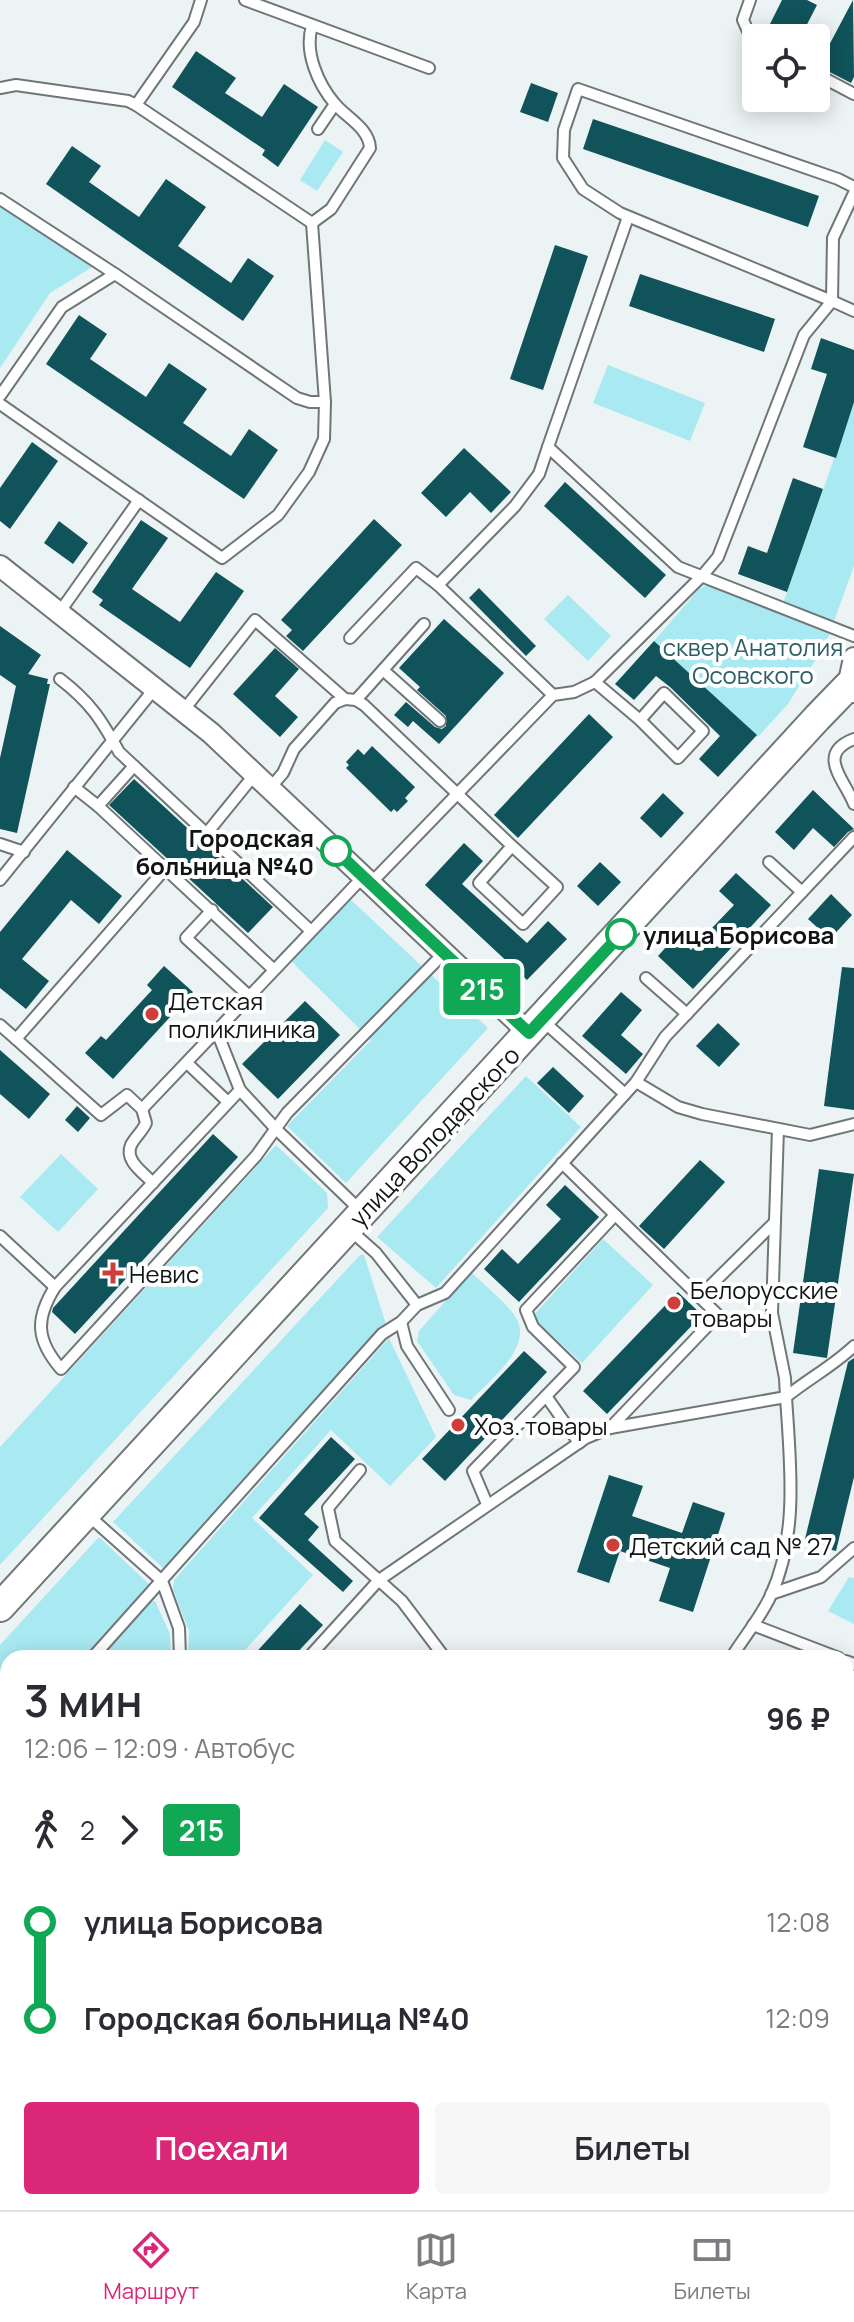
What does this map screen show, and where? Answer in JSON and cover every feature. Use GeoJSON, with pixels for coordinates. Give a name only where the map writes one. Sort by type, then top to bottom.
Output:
{"type":"FeatureCollection","features":[{"type":"Feature","properties":{"kind":"main road","name":"улица Володарского"},"geometry":{"type":"LineString","coordinates":[[0,1607],[851,687]]}},
{"type":"Feature","properties":{"kind":"street"},"geometry":{"type":"LineString","coordinates":[[0,566],[183,711],[263,781],[444,953],[535,1026]]}},
{"type":"Feature","properties":{"kind":"street","name":"улица Володарского"},"geometry":{"type":"LineString","coordinates":[[851,687],[854,658]]}},
{"type":"Feature","properties":{"kind":"lane"},"geometry":{"type":"LineString","coordinates":[[136,105],[194,22],[201,0]]}},
{"type":"Feature","properties":{"kind":"lane"},"geometry":{"type":"LineString","coordinates":[[245,0],[429,68]]}},
{"type":"Feature","properties":{"kind":"lane"},"geometry":{"type":"LineString","coordinates":[[745,24],[743,20],[750,0]]}},
{"type":"Feature","properties":{"kind":"lane"},"geometry":{"type":"LineString","coordinates":[[312,26],[309,49],[321,84],[335,104],[365,133],[370,148],[331,209],[312,223]]}},
{"type":"Feature","properties":{"kind":"lane"},"geometry":{"type":"LineString","coordinates":[[830,81],[854,94]]}},
{"type":"Feature","properties":{"kind":"lane"},"geometry":{"type":"LineString","coordinates":[[0,87],[16,85],[128,101],[312,223]]}},
{"type":"Feature","properties":{"kind":"lane"},"geometry":{"type":"LineString","coordinates":[[142,1109],[273,969],[458,793],[553,695],[574,692],[595,682],[703,575],[718,557],[804,335],[832,301],[833,238],[854,190],[838,179],[578,89],[564,130],[563,158],[583,189],[628,217],[832,301],[854,311]]}},
{"type":"Feature","properties":{"kind":"lane"},"geometry":{"type":"LineString","coordinates":[[318,129],[335,104]]}},
{"type":"Feature","properties":{"kind":"lane"},"geometry":{"type":"LineString","coordinates":[[0,199],[297,398],[325,402]]}},
{"type":"Feature","properties":{"kind":"lane"},"geometry":{"type":"LineString","coordinates":[[438,585],[515,506],[539,474],[628,217]]}},
{"type":"Feature","properties":{"kind":"lane"},"geometry":{"type":"LineString","coordinates":[[0,404],[222,558],[278,515],[309,472],[324,439],[325,402],[312,223]]}},
{"type":"Feature","properties":{"kind":"lane"},"geometry":{"type":"LineString","coordinates":[[0,396],[62,307],[115,274]]}},
{"type":"Feature","properties":{"kind":"lane"},"geometry":{"type":"LineString","coordinates":[[548,447],[678,567],[854,636]]}},
{"type":"Feature","properties":{"kind":"lane"},"geometry":{"type":"LineString","coordinates":[[58,613],[139,500]]}},
{"type":"Feature","properties":{"kind":"lane"},"geometry":{"type":"LineString","coordinates":[[350,638],[416,568],[438,585],[553,695]]}},
{"type":"Feature","properties":{"kind":"lane"},"geometry":{"type":"LineString","coordinates":[[183,711],[255,620],[458,793],[557,887],[523,924],[479,883],[512,846]]}},
{"type":"Feature","properties":{"kind":"lane"},"geometry":{"type":"LineString","coordinates":[[207,833],[263,781],[283,773],[294,749],[335,703],[351,699],[383,670],[424,624]]}},
{"type":"Feature","properties":{"kind":"lane"},"geometry":{"type":"LineString","coordinates":[[383,670],[440,721]]}},
{"type":"Feature","properties":{"kind":"lane"},"geometry":{"type":"LineString","coordinates":[[60,679],[85,699],[119,752],[311,931]]}},
{"type":"Feature","properties":{"kind":"lane"},"geometry":{"type":"LineString","coordinates":[[595,682],[678,758],[703,731],[664,693],[640,720]]}},
{"type":"Feature","properties":{"kind":"lane"},"geometry":{"type":"LineString","coordinates":[[0,880],[155,688]]}},
{"type":"Feature","properties":{"kind":"lane"},"geometry":{"type":"LineString","coordinates":[[854,739],[837,751],[833,762],[854,804]]}},
{"type":"Feature","properties":{"kind":"lane"},"geometry":{"type":"LineString","coordinates":[[98,806],[134,766]]}},
{"type":"Feature","properties":{"kind":"lane"},"geometry":{"type":"LineString","coordinates":[[74,787],[273,969]]}},
{"type":"Feature","properties":{"kind":"lane"},"geometry":{"type":"LineString","coordinates":[[99,1650],[382,1334],[401,1322],[417,1305],[445,1293],[636,1082],[665,1037],[852,842]]}},
{"type":"Feature","properties":{"kind":"lane"},"geometry":{"type":"LineString","coordinates":[[0,844],[24,852]]}},
{"type":"Feature","properties":{"kind":"lane"},"geometry":{"type":"LineString","coordinates":[[769,862],[802,892]]}},
{"type":"Feature","properties":{"kind":"lane"},"geometry":{"type":"LineString","coordinates":[[16,1039],[166,868]]}},
{"type":"Feature","properties":{"kind":"lane"},"geometry":{"type":"LineString","coordinates":[[212,910],[186,938],[248,995]]}},
{"type":"Feature","properties":{"kind":"lane"},"geometry":{"type":"LineString","coordinates":[[240,1090],[55,1287],[43,1307],[40,1323],[48,1355],[61,1369],[256,1156],[287,1113],[444,953]]}},
{"type":"Feature","properties":{"kind":"lane"},"geometry":{"type":"LineString","coordinates":[[646,978],[687,1014]]}},
{"type":"Feature","properties":{"kind":"lane"},"geometry":{"type":"LineString","coordinates":[[0,1025],[101,1115],[127,1095],[142,1109],[146,1123],[130,1147],[129,1155],[153,1183]]}},
{"type":"Feature","properties":{"kind":"lane"},"geometry":{"type":"LineString","coordinates":[[535,1026],[625,1094]]}},
{"type":"Feature","properties":{"kind":"lane"},"geometry":{"type":"LineString","coordinates":[[217,1032],[240,1090],[356,1221],[376,1253],[417,1305]]}},
{"type":"Feature","properties":{"kind":"lane"},"geometry":{"type":"LineString","coordinates":[[187,1063],[228,1102]]}},
{"type":"Feature","properties":{"kind":"lane"},"geometry":{"type":"LineString","coordinates":[[636,1082],[678,1107],[778,1129],[810,1135],[854,1124]]}},
{"type":"Feature","properties":{"kind":"lane"},"geometry":{"type":"LineString","coordinates":[[736,1650],[771,1594],[780,1571],[788,1528],[790,1474],[785,1378],[772,1313],[778,1129]]}},
{"type":"Feature","properties":{"kind":"lane"},"geometry":{"type":"LineString","coordinates":[[562,1163],[718,1315],[610,1428]]}},
{"type":"Feature","properties":{"kind":"lane"},"geometry":{"type":"LineString","coordinates":[[487,1504],[473,1471],[574,1367],[533,1327],[526,1310],[615,1215]]}},
{"type":"Feature","properties":{"kind":"lane"},"geometry":{"type":"LineString","coordinates":[[699,1297],[775,1222]]}},
{"type":"Feature","properties":{"kind":"lane"},"geometry":{"type":"LineString","coordinates":[[0,1236],[55,1287]]}},
{"type":"Feature","properties":{"kind":"lane"},"geometry":{"type":"LineString","coordinates":[[401,1322],[407,1346],[449,1410]]}},
{"type":"Feature","properties":{"kind":"lane"},"geometry":{"type":"LineString","coordinates":[[315,1650],[379,1580],[579,1443],[610,1428],[786,1397],[810,1377],[836,1363],[854,1346]]}},
{"type":"Feature","properties":{"kind":"lane"},"geometry":{"type":"LineString","coordinates":[[546,1396],[579,1443]]}},
{"type":"Feature","properties":{"kind":"lane"},"geometry":{"type":"LineString","coordinates":[[360,1470],[328,1508],[335,1541],[402,1601],[439,1650]]}},
{"type":"Feature","properties":{"kind":"lane"},"geometry":{"type":"LineString","coordinates":[[86,1514],[162,1581],[179,1628],[180,1650]]}},
{"type":"Feature","properties":{"kind":"lane"},"geometry":{"type":"LineString","coordinates":[[771,1594],[821,1577],[854,1548]]}},
{"type":"Feature","properties":{"kind":"lane"},"geometry":{"type":"LineString","coordinates":[[753,1625],[818,1650]]}},
{"type":"Feature","properties":{"kind":"green space"},"geometry":{"type":"Polygon","coordinates":[[[325,140],[343,152],[317,191],[300,180],[325,140]]]}},
{"type":"Feature","properties":{"kind":"green space"},"geometry":{"type":"Polygon","coordinates":[[[0,207],[94,266],[50,293],[0,368],[0,207]]]}},
{"type":"Feature","properties":{"kind":"green space"},"geometry":{"type":"Polygon","coordinates":[[[608,365],[705,403],[690,441],[593,403],[608,365]]]}},
{"type":"Feature","properties":{"kind":"green space","name":"сквер Анатолия Осовского"},"geometry":{"type":"Polygon","coordinates":[[[854,402],[854,566],[826,643],[788,704],[758,737],[654,641],[699,589],[707,585],[780,612],[854,402]]]}},
{"type":"Feature","properties":{"kind":"green space"},"geometry":{"type":"Polygon","coordinates":[[[568,595],[611,636],[588,661],[544,619],[568,595]]]}},
{"type":"Feature","properties":{"kind":"green space"},"geometry":{"type":"Polygon","coordinates":[[[349,898],[488,1028],[346,1183],[287,1126],[371,1040],[290,960],[349,898]]]}},
{"type":"Feature","properties":{"kind":"green space"},"geometry":{"type":"Polygon","coordinates":[[[526,1076],[581,1127],[436,1288],[377,1237],[526,1076]]]}},
{"type":"Feature","properties":{"kind":"green space"},"geometry":{"type":"Polygon","coordinates":[[[276,1145],[327,1193],[328,1208],[0,1565],[0,1447],[276,1145]]]}},
{"type":"Feature","properties":{"kind":"green space"},"geometry":{"type":"Polygon","coordinates":[[[61,1154],[98,1189],[58,1232],[20,1197],[61,1154]]]}},
{"type":"Feature","properties":{"kind":"green space"},"geometry":{"type":"Polygon","coordinates":[[[603,1239],[653,1285],[582,1363],[532,1317],[603,1239]]]}},
{"type":"Feature","properties":{"kind":"green space"},"geometry":{"type":"Polygon","coordinates":[[[360,1255],[364,1255],[386,1324],[165,1570],[113,1522],[360,1255]]]}},
{"type":"Feature","properties":{"kind":"green space"},"geometry":{"type":"Polygon","coordinates":[[[471,1272],[512,1312],[519,1324],[520,1336],[509,1360],[471,1400],[454,1395],[417,1341],[419,1331],[471,1272]]]}},
{"type":"Feature","properties":{"kind":"green space"},"geometry":{"type":"Polygon","coordinates":[[[389,1338],[436,1437],[390,1486],[331,1430],[252,1518],[313,1575],[245,1650],[188,1650],[189,1631],[173,1590],[174,1580],[389,1338]]]}},
{"type":"Feature","properties":{"kind":"green space"},"geometry":{"type":"Polygon","coordinates":[[[99,1537],[151,1586],[91,1650],[0,1650],[0,1645],[99,1537]]]}},
{"type":"Feature","properties":{"kind":"green space"},"geometry":{"type":"Polygon","coordinates":[[[849,1577],[854,1578],[854,1624],[828,1611],[849,1577]]]}},
{"type":"Feature","properties":{"kind":"green space"},"geometry":{"type":"Polygon","coordinates":[[[155,1601],[170,1634],[171,1650],[106,1650],[150,1602],[155,1601]]]}},
{"type":"Feature","properties":{"kind":"building"},"geometry":{"type":"Polygon","coordinates":[[[782,0],[807,0],[817,5],[807,24],[770,24],[782,0]]]}},
{"type":"Feature","properties":{"kind":"building"},"geometry":{"type":"Polygon","coordinates":[[[853,0],[854,77],[851,83],[830,72],[830,43],[853,0]]]}},
{"type":"Feature","properties":{"kind":"building"},"geometry":{"type":"Polygon","coordinates":[[[196,51],[236,78],[225,93],[262,117],[284,84],[318,107],[278,167],[262,155],[265,150],[172,87],[196,51]]]}},
{"type":"Feature","properties":{"kind":"building"},"geometry":{"type":"Polygon","coordinates":[[[531,83],[558,93],[548,122],[520,112],[531,83]]]}},
{"type":"Feature","properties":{"kind":"building"},"geometry":{"type":"Polygon","coordinates":[[[593,119],[819,196],[808,227],[583,149],[593,119]]]}},
{"type":"Feature","properties":{"kind":"building"},"geometry":{"type":"Polygon","coordinates":[[[72,146],[101,166],[89,182],[139,217],[166,179],[206,207],[178,246],[231,283],[248,258],[274,276],[243,321],[46,184],[72,146]]]}},
{"type":"Feature","properties":{"kind":"building"},"geometry":{"type":"Polygon","coordinates":[[[555,245],[588,256],[543,390],[510,379],[555,245]]]}},
{"type":"Feature","properties":{"kind":"building"},"geometry":{"type":"Polygon","coordinates":[[[640,274],[775,319],[764,352],[629,306],[640,274]]]}},
{"type":"Feature","properties":{"kind":"building"},"geometry":{"type":"Polygon","coordinates":[[[79,315],[107,334],[90,359],[146,397],[169,363],[207,389],[183,423],[231,456],[249,429],[278,450],[244,499],[46,364],[79,315]]]}},
{"type":"Feature","properties":{"kind":"building"},"geometry":{"type":"Polygon","coordinates":[[[821,338],[854,350],[854,402],[836,458],[803,447],[827,374],[811,369],[821,338]]]}},
{"type":"Feature","properties":{"kind":"building"},"geometry":{"type":"Polygon","coordinates":[[[32,442],[58,461],[10,529],[0,521],[0,488],[32,442]]]}},
{"type":"Feature","properties":{"kind":"building"},"geometry":{"type":"Polygon","coordinates":[[[464,448],[511,492],[491,513],[470,492],[446,517],[421,493],[464,448]]]}},
{"type":"Feature","properties":{"kind":"building"},"geometry":{"type":"Polygon","coordinates":[[[793,478],[823,489],[787,592],[738,574],[748,546],[767,553],[793,478]]]}},
{"type":"Feature","properties":{"kind":"building"},"geometry":{"type":"Polygon","coordinates":[[[565,482],[666,575],[645,598],[544,506],[565,482]]]}},
{"type":"Feature","properties":{"kind":"building"},"geometry":{"type":"Polygon","coordinates":[[[374,519],[402,545],[303,651],[286,636],[292,630],[281,620],[374,519]]]}},
{"type":"Feature","properties":{"kind":"building"},"geometry":{"type":"Polygon","coordinates":[[[141,520],[168,538],[132,589],[180,622],[216,572],[244,591],[190,668],[99,605],[103,600],[92,592],[141,520]]]}},
{"type":"Feature","properties":{"kind":"building"},"geometry":{"type":"Polygon","coordinates":[[[59,521],[88,543],[73,564],[44,543],[59,521]]]}},
{"type":"Feature","properties":{"kind":"building"},"geometry":{"type":"Polygon","coordinates":[[[479,588],[536,646],[526,656],[469,598],[479,588]]]}},
{"type":"Feature","properties":{"kind":"building"},"geometry":{"type":"Polygon","coordinates":[[[444,619],[504,673],[439,744],[413,721],[408,727],[394,715],[406,702],[435,727],[442,729],[446,726],[446,716],[417,690],[420,687],[399,668],[444,619]]]}},
{"type":"Feature","properties":{"kind":"building"},"geometry":{"type":"Polygon","coordinates":[[[0,626],[41,655],[28,674],[48,679],[47,684],[50,684],[17,833],[0,829],[0,758],[16,686],[0,675],[0,626]]]}},
{"type":"Feature","properties":{"kind":"building"},"geometry":{"type":"Polygon","coordinates":[[[654,641],[757,735],[718,777],[699,759],[720,736],[670,687],[656,676],[634,700],[615,684],[654,641]]]}},
{"type":"Feature","properties":{"kind":"building"},"geometry":{"type":"Polygon","coordinates":[[[275,648],[299,669],[275,696],[298,717],[280,737],[233,694],[275,648]]]}},
{"type":"Feature","properties":{"kind":"building"},"geometry":{"type":"Polygon","coordinates":[[[589,714],[613,737],[518,838],[494,815],[589,714]]]}},
{"type":"Feature","properties":{"kind":"building"},"geometry":{"type":"Polygon","coordinates":[[[372,746],[415,787],[405,798],[408,801],[397,812],[394,809],[391,812],[346,768],[349,765],[346,762],[358,749],[364,755],[372,746]]]}},
{"type":"Feature","properties":{"kind":"building"},"geometry":{"type":"Polygon","coordinates":[[[134,779],[273,907],[248,933],[109,805],[134,779]]]}},
{"type":"Feature","properties":{"kind":"building"},"geometry":{"type":"Polygon","coordinates":[[[813,790],[854,829],[834,847],[813,828],[794,850],[775,832],[813,790]]]}},
{"type":"Feature","properties":{"kind":"building"},"geometry":{"type":"Polygon","coordinates":[[[663,793],[684,813],[661,838],[640,818],[663,793]]]}},
{"type":"Feature","properties":{"kind":"building"},"geometry":{"type":"Polygon","coordinates":[[[464,843],[483,861],[462,884],[527,943],[548,921],[567,939],[527,980],[425,885],[464,843]]]}},
{"type":"Feature","properties":{"kind":"building"},"geometry":{"type":"Polygon","coordinates":[[[67,850],[122,896],[99,924],[71,900],[22,959],[49,981],[26,1009],[0,988],[0,932],[67,850]]]}},
{"type":"Feature","properties":{"kind":"building"},"geometry":{"type":"Polygon","coordinates":[[[600,862],[621,882],[598,906],[577,886],[600,862]]]}},
{"type":"Feature","properties":{"kind":"building"},"geometry":{"type":"Polygon","coordinates":[[[736,873],[771,905],[693,989],[658,956],[676,936],[691,950],[734,905],[719,891],[736,873]]]}},
{"type":"Feature","properties":{"kind":"building"},"geometry":{"type":"Polygon","coordinates":[[[831,894],[852,915],[830,939],[808,919],[831,894]]]}},
{"type":"Feature","properties":{"kind":"building","name":"Детская поликлиника"},"geometry":{"type":"Polygon","coordinates":[[[164,966],[193,992],[113,1079],[85,1053],[101,1036],[106,1040],[152,990],[147,985],[164,966]]]}},
{"type":"Feature","properties":{"kind":"building"},"geometry":{"type":"Polygon","coordinates":[[[842,967],[854,968],[854,1110],[824,1106],[842,967]]]}},
{"type":"Feature","properties":{"kind":"building"},"geometry":{"type":"Polygon","coordinates":[[[621,992],[642,1010],[621,1035],[643,1054],[626,1074],[582,1036],[621,992]]]}},
{"type":"Feature","properties":{"kind":"building"},"geometry":{"type":"Polygon","coordinates":[[[305,1001],[340,1035],[278,1099],[242,1064],[305,1001]]]}},
{"type":"Feature","properties":{"kind":"building"},"geometry":{"type":"Polygon","coordinates":[[[718,1023],[740,1044],[719,1067],[696,1046],[718,1023]]]}},
{"type":"Feature","properties":{"kind":"building"},"geometry":{"type":"Polygon","coordinates":[[[0,1050],[50,1094],[29,1119],[0,1094],[0,1050]]]}},
{"type":"Feature","properties":{"kind":"building"},"geometry":{"type":"Polygon","coordinates":[[[553,1067],[584,1096],[569,1113],[537,1083],[553,1067]]]}},
{"type":"Feature","properties":{"kind":"building"},"geometry":{"type":"Polygon","coordinates":[[[77,1106],[90,1118],[78,1132],[65,1120],[77,1106]]]}},
{"type":"Feature","properties":{"kind":"building"},"geometry":{"type":"Polygon","coordinates":[[[213,1134],[238,1157],[75,1334],[52,1312],[53,1308],[213,1134]]]}},
{"type":"Feature","properties":{"kind":"building"},"geometry":{"type":"Polygon","coordinates":[[[700,1160],[725,1182],[664,1249],[639,1226],[700,1160]]]}},
{"type":"Feature","properties":{"kind":"building"},"geometry":{"type":"Polygon","coordinates":[[[819,1169],[854,1174],[827,1358],[793,1353],[819,1169]]]}},
{"type":"Feature","properties":{"kind":"building"},"geometry":{"type":"Polygon","coordinates":[[[565,1185],[599,1217],[519,1302],[484,1269],[502,1249],[518,1264],[561,1219],[546,1205],[565,1185]]]}},
{"type":"Feature","properties":{"kind":"building"},"geometry":{"type":"Polygon","coordinates":[[[678,1292],[702,1315],[607,1414],[583,1391],[678,1292]]]}},
{"type":"Feature","properties":{"kind":"building"},"geometry":{"type":"Polygon","coordinates":[[[524,1351],[547,1372],[445,1481],[422,1459],[524,1351]]]}},
{"type":"Feature","properties":{"kind":"building"},"geometry":{"type":"Polygon","coordinates":[[[854,1358],[854,1477],[836,1551],[804,1543],[848,1362],[854,1358]]]}},
{"type":"Feature","properties":{"kind":"building"},"geometry":{"type":"Polygon","coordinates":[[[331,1437],[355,1459],[304,1514],[319,1527],[308,1540],[353,1581],[343,1592],[259,1518],[331,1437]]]}},
{"type":"Feature","properties":{"kind":"building"},"geometry":{"type":"Polygon","coordinates":[[[609,1475],[643,1486],[632,1516],[682,1533],[693,1502],[725,1513],[693,1612],[659,1601],[670,1568],[620,1551],[609,1583],[577,1572],[609,1475]]]}},
{"type":"Feature","properties":{"kind":"building"},"geometry":{"type":"Polygon","coordinates":[[[300,1604],[323,1625],[300,1650],[258,1650],[300,1604]]]}},
{"type":"Feature","properties":{"kind":"bus line","name":"215"},"geometry":{"type":"LineString","coordinates":[[336,851],[529,1033],[621,934]]}},
{"type":"Feature","properties":{"kind":"place","name":"Городская больница №40"},"geometry":{"type":"Point","coordinates":[336,851]}},
{"type":"Feature","properties":{"kind":"place","name":"улица Борисова"},"geometry":{"type":"Point","coordinates":[621,934]}},
{"type":"Feature","properties":{"kind":"place","name":"Детская поликлиника"},"geometry":{"type":"Point","coordinates":[152,1014]}},
{"type":"Feature","properties":{"kind":"place","name":"Невис"},"geometry":{"type":"Point","coordinates":[113,1273]}},
{"type":"Feature","properties":{"kind":"place","name":"Белорусские товары"},"geometry":{"type":"Point","coordinates":[674,1303]}},
{"type":"Feature","properties":{"kind":"place","name":"Хоз. товары"},"geometry":{"type":"Point","coordinates":[458,1425]}},
{"type":"Feature","properties":{"kind":"place","name":"Детский сад № 27"},"geometry":{"type":"Point","coordinates":[613,1545]}}]}
